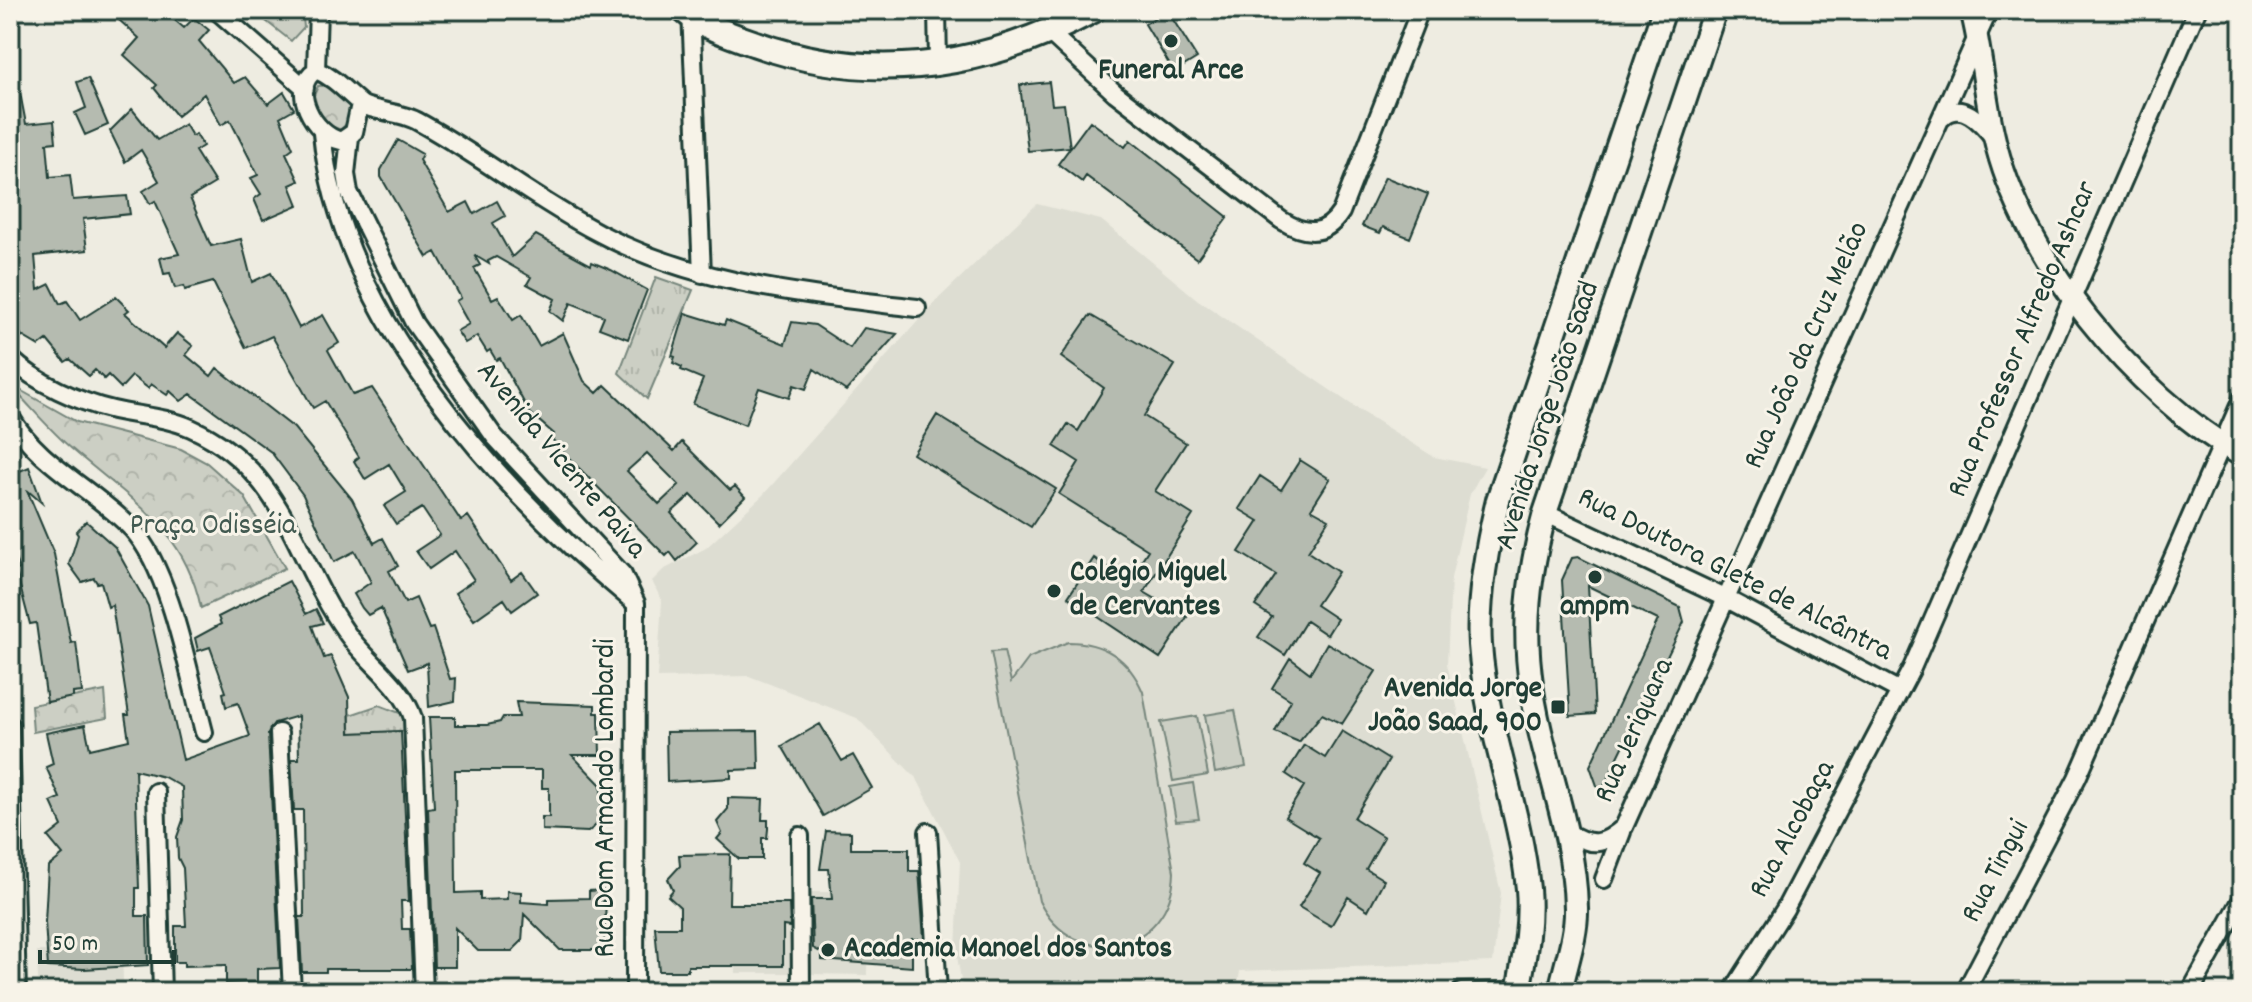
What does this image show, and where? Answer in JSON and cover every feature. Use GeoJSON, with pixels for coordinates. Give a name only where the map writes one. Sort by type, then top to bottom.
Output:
{"type":"FeatureCollection","features":[{"type":"Feature","properties":{"kind":"main road"},"geometry":{"type":"LineString","coordinates":[[688,12],[800,59],[854,68],[938,63],[1000,50],[1050,33],[1093,10]]}},
{"type":"Feature","properties":{"kind":"main road","name":"Avenida Jorge João Saad"},"geometry":{"type":"LineString","coordinates":[[1518,992],[1528,935],[1528,892],[1480,644],[1491,529],[1505,479],[1664,10]]}},
{"type":"Feature","properties":{"kind":"main road","name":"Avenida Jorge João Saad"},"geometry":{"type":"LineString","coordinates":[[1560,992],[1577,911],[1567,832],[1543,744],[1529,667],[1526,624],[1530,570],[1545,513],[1715,10]]}},
{"type":"Feature","properties":{"kind":"street"},"geometry":{"type":"LineString","coordinates":[[216,10],[305,88],[310,75],[316,70],[318,10]]}},
{"type":"Feature","properties":{"kind":"street"},"geometry":{"type":"LineString","coordinates":[[937,10],[938,63]]}},
{"type":"Feature","properties":{"kind":"street"},"geometry":{"type":"LineString","coordinates":[[1050,33],[1115,93],[1281,220],[1309,233],[1322,231],[1334,223],[1341,212],[1420,10]]}},
{"type":"Feature","properties":{"kind":"street"},"geometry":{"type":"LineString","coordinates":[[1971,10],[1994,138],[2024,218],[2073,296],[2128,366],[2178,412],[2242,456]]}},
{"type":"Feature","properties":{"kind":"street","name":"Rua João da Cruz Melão"},"geometry":{"type":"LineString","coordinates":[[1725,598],[1989,10]]}},
{"type":"Feature","properties":{"kind":"street","name":"Rua Professor Alfredo Ashcar"},"geometry":{"type":"LineString","coordinates":[[1898,690],[1912,668],[2197,10]]}},
{"type":"Feature","properties":{"kind":"street"},"geometry":{"type":"LineString","coordinates":[[688,12],[702,274]]}},
{"type":"Feature","properties":{"kind":"street"},"geometry":{"type":"LineString","coordinates":[[316,70],[342,84],[360,104],[410,117],[600,234],[702,274],[756,288],[917,308]]}},
{"type":"Feature","properties":{"kind":"street","name":"Avenida Vicente Paiva"},"geometry":{"type":"LineString","coordinates":[[305,88],[309,113],[322,133],[329,182],[350,252],[407,354],[521,498],[571,548],[636,603]]}},
{"type":"Feature","properties":{"kind":"street","name":"Avenida Vicente Paiva"},"geometry":{"type":"LineString","coordinates":[[360,104],[345,139],[349,192],[414,323],[494,436],[623,575],[636,603]]}},
{"type":"Feature","properties":{"kind":"street"},"geometry":{"type":"LineString","coordinates":[[1942,118],[1949,111],[1958,110],[1973,115],[1994,138]]}},
{"type":"Feature","properties":{"kind":"street"},"geometry":{"type":"LineString","coordinates":[[322,133],[345,139]]}},
{"type":"Feature","properties":{"kind":"street"},"geometry":{"type":"LineString","coordinates":[[10,358],[60,390],[99,405],[188,427],[223,445],[264,482],[283,512],[315,581],[346,632],[409,706],[413,718],[424,992]]}},
{"type":"Feature","properties":{"kind":"street"},"geometry":{"type":"LineString","coordinates":[[10,372],[31,372]]}},
{"type":"Feature","properties":{"kind":"street","name":"Rua Tingui"},"geometry":{"type":"LineString","coordinates":[[1965,992],[2077,778],[2242,399]]}},
{"type":"Feature","properties":{"kind":"street"},"geometry":{"type":"LineString","coordinates":[[10,416],[32,443],[133,530],[151,555],[204,732]]}},
{"type":"Feature","properties":{"kind":"street","name":"Rua Doutora Glete de Alcântra"},"geometry":{"type":"LineString","coordinates":[[1545,513],[1725,598],[1898,690]]}},
{"type":"Feature","properties":{"kind":"street","name":"Rua Jeriquara"},"geometry":{"type":"LineString","coordinates":[[1567,832],[1584,843],[1600,844],[1624,827],[1725,598]]}},
{"type":"Feature","properties":{"kind":"street","name":"Rua Dom Armando Lombardi"},"geometry":{"type":"LineString","coordinates":[[635,992],[636,603]]}},
{"type":"Feature","properties":{"kind":"street","name":"Rua Alcobaça"},"geometry":{"type":"LineString","coordinates":[[1732,992],[1785,909],[1898,690]]}},
{"type":"Feature","properties":{"kind":"street"},"geometry":{"type":"LineString","coordinates":[[10,725],[17,992]]}},
{"type":"Feature","properties":{"kind":"street"},"geometry":{"type":"LineString","coordinates":[[279,733],[292,992]]}},
{"type":"Feature","properties":{"kind":"street"},"geometry":{"type":"LineString","coordinates":[[156,792],[162,992]]}},
{"type":"Feature","properties":{"kind":"street"},"geometry":{"type":"LineString","coordinates":[[1604,879],[1624,827]]}},
{"type":"Feature","properties":{"kind":"street"},"geometry":{"type":"LineString","coordinates":[[928,832],[938,992]]}},
{"type":"Feature","properties":{"kind":"street"},"geometry":{"type":"LineString","coordinates":[[800,836],[801,992]]}},
{"type":"Feature","properties":{"kind":"street"},"geometry":{"type":"LineString","coordinates":[[2190,992],[2242,899]]}},
{"type":"Feature","properties":{"kind":"street"},"geometry":{"type":"LineString","coordinates":[[1461,992],[1518,992]]}},
{"type":"Feature","properties":{"kind":"shaded area","name":"Colégio Miguel de Cervantes"},"geometry":{"type":"Polygon","coordinates":[[[1037,204],[1101,220],[1198,300],[1361,411],[1434,457],[1485,467],[1470,494],[1451,578],[1447,664],[1501,893],[1493,962],[1240,971],[1237,992],[963,992],[956,950],[960,862],[917,779],[857,718],[749,676],[657,678],[662,601],[652,581],[663,570],[706,548],[763,495],[934,303],[1037,204]]]}},
{"type":"Feature","properties":{"kind":"shaded area"},"geometry":{"type":"Polygon","coordinates":[[[808,892],[868,892],[867,975],[807,974],[808,892]]]}},
{"type":"Feature","properties":{"kind":"shaded area"},"geometry":{"type":"Polygon","coordinates":[[[121,913],[123,981],[38,980],[37,951],[94,951],[121,913]]]}},
{"type":"Feature","properties":{"kind":"shaded area"},"geometry":{"type":"Polygon","coordinates":[[[734,927],[792,927],[793,973],[735,973],[734,927]]]}},
{"type":"Feature","properties":{"kind":"green space"},"geometry":{"type":"Polygon","coordinates":[[[252,10],[302,10],[304,27],[291,41],[252,10]]]}},
{"type":"Feature","properties":{"kind":"green space"},"geometry":{"type":"Polygon","coordinates":[[[333,85],[352,105],[349,120],[341,130],[321,122],[312,100],[318,86],[333,85]]]}},
{"type":"Feature","properties":{"kind":"green space"},"geometry":{"type":"Polygon","coordinates":[[[656,277],[693,290],[647,399],[619,373],[656,277]]]}},
{"type":"Feature","properties":{"kind":"green space","name":"Praça Odisséia"},"geometry":{"type":"Polygon","coordinates":[[[20,390],[77,422],[181,449],[207,463],[244,496],[285,568],[201,608],[193,580],[168,535],[152,517],[58,436],[20,396],[20,390]]]}},
{"type":"Feature","properties":{"kind":"green space"},"geometry":{"type":"Polygon","coordinates":[[[1068,642],[1093,645],[1114,655],[1130,670],[1143,692],[1174,872],[1169,899],[1157,921],[1140,936],[1119,944],[1097,945],[1075,938],[1055,924],[1039,901],[991,652],[1004,651],[1011,682],[1029,658],[1068,642]]]}},
{"type":"Feature","properties":{"kind":"green space"},"geometry":{"type":"Polygon","coordinates":[[[105,691],[107,718],[33,732],[31,705],[105,691]]]}},
{"type":"Feature","properties":{"kind":"green space"},"geometry":{"type":"Polygon","coordinates":[[[379,705],[405,715],[410,731],[350,733],[350,715],[379,705]]]}},
{"type":"Feature","properties":{"kind":"green space"},"geometry":{"type":"Polygon","coordinates":[[[1235,710],[1246,767],[1215,773],[1205,715],[1235,710]]]}},
{"type":"Feature","properties":{"kind":"green space"},"geometry":{"type":"Polygon","coordinates":[[[1197,716],[1208,775],[1173,781],[1161,722],[1197,716]]]}},
{"type":"Feature","properties":{"kind":"green space"},"geometry":{"type":"Polygon","coordinates":[[[1193,783],[1199,819],[1176,821],[1170,787],[1193,783]]]}},
{"type":"Feature","properties":{"kind":"building"},"geometry":{"type":"Polygon","coordinates":[[[108,10],[163,10],[184,28],[194,18],[209,30],[199,41],[234,83],[245,77],[268,104],[284,92],[294,109],[280,117],[293,148],[286,153],[299,181],[290,185],[298,205],[263,220],[254,199],[261,194],[251,178],[258,175],[230,120],[221,125],[204,94],[177,116],[154,88],[157,85],[124,55],[139,38],[108,10]]]}},
{"type":"Feature","properties":{"kind":"building","name":"Funeral Arce"},"geometry":{"type":"Polygon","coordinates":[[[1167,10],[1197,58],[1174,72],[1145,24],[1167,10]]]}},
{"type":"Feature","properties":{"kind":"building"},"geometry":{"type":"Polygon","coordinates":[[[17,77],[26,124],[54,121],[56,142],[47,143],[50,177],[70,175],[73,200],[127,196],[130,214],[83,219],[87,250],[35,256],[38,290],[50,284],[60,304],[67,301],[80,320],[116,297],[129,310],[125,313],[164,348],[177,333],[193,346],[186,355],[211,376],[217,368],[294,428],[352,499],[374,543],[383,538],[398,566],[389,571],[405,603],[416,598],[429,629],[433,628],[450,679],[456,678],[455,701],[429,707],[427,663],[408,670],[381,608],[368,615],[362,608],[354,594],[371,582],[355,551],[334,562],[303,495],[271,452],[191,394],[181,401],[170,391],[167,395],[151,384],[148,388],[132,376],[121,388],[108,375],[104,379],[95,370],[89,376],[70,359],[65,362],[47,340],[39,346],[22,336],[10,317],[10,228],[19,227],[16,199],[10,200],[10,78],[17,77]]]}},
{"type":"Feature","properties":{"kind":"building"},"geometry":{"type":"Polygon","coordinates":[[[88,78],[108,125],[85,135],[75,113],[86,108],[77,82],[88,78]]]}},
{"type":"Feature","properties":{"kind":"building"},"geometry":{"type":"Polygon","coordinates":[[[1049,82],[1052,105],[1064,104],[1070,147],[1028,151],[1020,85],[1049,82]]]}},
{"type":"Feature","properties":{"kind":"building"},"geometry":{"type":"Polygon","coordinates":[[[132,109],[157,140],[185,124],[192,136],[196,134],[203,146],[195,151],[215,183],[190,198],[211,246],[241,239],[252,282],[271,273],[299,328],[323,315],[339,343],[328,350],[353,395],[372,388],[461,521],[468,516],[511,580],[522,572],[537,593],[512,611],[504,599],[474,620],[455,593],[474,580],[455,551],[429,569],[416,551],[440,535],[422,508],[396,524],[384,506],[406,492],[389,464],[365,479],[354,461],[359,457],[325,401],[313,408],[272,336],[246,348],[213,282],[185,290],[184,286],[175,288],[170,273],[164,274],[160,258],[179,254],[155,201],[150,204],[143,191],[159,181],[141,150],[125,162],[110,131],[132,109]]]}},
{"type":"Feature","properties":{"kind":"building"},"geometry":{"type":"Polygon","coordinates":[[[1090,121],[1125,147],[1130,140],[1228,217],[1197,259],[1086,176],[1082,182],[1058,164],[1090,121]]]}},
{"type":"Feature","properties":{"kind":"building"},"geometry":{"type":"Polygon","coordinates":[[[398,140],[422,154],[419,160],[449,212],[468,202],[474,214],[497,201],[505,216],[493,223],[512,257],[536,235],[591,265],[592,262],[611,270],[647,290],[628,339],[599,328],[604,316],[571,303],[563,321],[550,311],[555,299],[527,284],[531,277],[496,257],[488,261],[489,264],[474,255],[480,265],[474,268],[492,299],[498,296],[513,320],[521,315],[539,346],[563,333],[584,381],[597,393],[605,385],[674,451],[682,442],[730,490],[735,486],[745,497],[719,523],[691,495],[671,513],[697,542],[677,561],[670,552],[666,556],[551,438],[554,434],[529,412],[500,358],[496,360],[490,350],[487,352],[477,336],[465,343],[457,331],[469,324],[456,301],[461,298],[436,252],[427,257],[381,177],[381,170],[398,140]],[[647,453],[627,471],[659,504],[679,485],[647,453]]]}},
{"type":"Feature","properties":{"kind":"building"},"geometry":{"type":"Polygon","coordinates":[[[1385,177],[1428,194],[1410,238],[1383,227],[1380,233],[1362,226],[1385,177]]]}},
{"type":"Feature","properties":{"kind":"building"},"geometry":{"type":"Polygon","coordinates":[[[685,313],[724,325],[726,320],[785,344],[792,322],[815,325],[850,348],[864,328],[897,334],[846,391],[814,369],[806,389],[794,385],[789,398],[759,388],[745,425],[693,404],[703,379],[681,370],[682,367],[673,363],[675,357],[672,356],[685,313]]]}},
{"type":"Feature","properties":{"kind":"building"},"geometry":{"type":"Polygon","coordinates":[[[1090,315],[1175,365],[1144,416],[1186,443],[1155,491],[1193,515],[1144,592],[1187,617],[1160,658],[1068,597],[1094,558],[1128,581],[1148,550],[1059,494],[1079,462],[1054,446],[1068,424],[1078,431],[1104,388],[1061,357],[1090,315]]]}},
{"type":"Feature","properties":{"kind":"building"},"geometry":{"type":"Polygon","coordinates":[[[937,415],[1056,489],[1031,527],[913,454],[937,415]]]}},
{"type":"Feature","properties":{"kind":"building"},"geometry":{"type":"Polygon","coordinates":[[[10,449],[20,471],[29,467],[42,503],[27,490],[54,554],[71,643],[76,642],[82,692],[73,693],[73,697],[47,702],[36,623],[30,624],[16,571],[19,569],[11,548],[16,546],[10,530],[10,449]]]}},
{"type":"Feature","properties":{"kind":"building"},"geometry":{"type":"Polygon","coordinates":[[[1300,460],[1330,479],[1311,509],[1329,519],[1308,552],[1338,572],[1316,605],[1337,619],[1327,635],[1306,621],[1285,655],[1258,637],[1272,617],[1255,606],[1276,575],[1239,552],[1259,521],[1239,509],[1260,476],[1281,490],[1300,460]]]}},
{"type":"Feature","properties":{"kind":"building"},"geometry":{"type":"Polygon","coordinates":[[[86,521],[115,547],[148,606],[183,760],[250,736],[238,703],[226,707],[223,693],[226,692],[210,647],[198,651],[195,638],[221,624],[218,617],[289,581],[306,614],[316,609],[323,623],[312,626],[324,658],[331,656],[349,697],[350,733],[401,731],[409,901],[401,901],[402,929],[410,929],[412,969],[302,972],[299,917],[304,917],[303,810],[294,810],[291,759],[299,759],[298,716],[274,723],[268,734],[280,968],[257,969],[257,982],[226,983],[226,965],[184,966],[184,962],[175,962],[175,926],[186,926],[183,868],[178,858],[177,837],[183,820],[182,787],[164,777],[135,770],[139,888],[136,888],[136,916],[147,916],[148,965],[84,969],[48,967],[45,922],[48,867],[63,855],[48,837],[62,826],[51,802],[60,798],[46,767],[53,764],[46,733],[85,725],[90,749],[129,740],[125,715],[129,715],[112,605],[108,607],[101,582],[97,583],[94,578],[82,582],[69,564],[78,535],[76,532],[86,521]]]}},
{"type":"Feature","properties":{"kind":"building"},"geometry":{"type":"Polygon","coordinates":[[[1578,557],[1680,607],[1684,622],[1600,794],[1590,766],[1658,620],[1588,586],[1595,714],[1570,716],[1562,580],[1572,558],[1578,557]]]}},
{"type":"Feature","properties":{"kind":"building"},"geometry":{"type":"Polygon","coordinates":[[[1327,643],[1376,671],[1342,724],[1322,714],[1299,742],[1275,732],[1291,700],[1272,688],[1290,658],[1310,673],[1327,643]]]}},
{"type":"Feature","properties":{"kind":"building"},"geometry":{"type":"Polygon","coordinates":[[[516,702],[595,705],[595,713],[599,713],[600,755],[572,755],[601,785],[602,820],[588,832],[542,830],[542,817],[549,817],[549,788],[542,788],[542,770],[455,770],[456,893],[480,892],[480,900],[507,899],[507,891],[521,892],[521,902],[549,904],[549,899],[589,898],[589,891],[603,890],[603,901],[606,902],[604,940],[594,950],[560,950],[524,914],[522,941],[512,951],[478,951],[455,928],[455,967],[434,967],[428,808],[434,807],[429,717],[455,717],[455,725],[487,725],[500,722],[503,717],[519,717],[516,702]]]}},
{"type":"Feature","properties":{"kind":"building"},"geometry":{"type":"Polygon","coordinates":[[[820,724],[842,761],[853,755],[872,788],[823,816],[782,746],[820,724]]]}},
{"type":"Feature","properties":{"kind":"building"},"geometry":{"type":"Polygon","coordinates":[[[758,731],[759,769],[731,770],[731,778],[667,782],[666,732],[758,731]]]}},
{"type":"Feature","properties":{"kind":"building"},"geometry":{"type":"Polygon","coordinates":[[[1342,731],[1389,760],[1354,818],[1384,837],[1366,869],[1384,880],[1368,910],[1348,897],[1331,926],[1299,907],[1320,873],[1304,863],[1319,838],[1285,817],[1304,786],[1286,774],[1304,745],[1325,758],[1342,731]]]}},
{"type":"Feature","properties":{"kind":"building"},"geometry":{"type":"Polygon","coordinates":[[[728,798],[763,799],[762,820],[768,820],[768,829],[767,838],[762,838],[762,859],[739,859],[717,839],[722,833],[717,822],[728,809],[728,798]]]}},
{"type":"Feature","properties":{"kind":"building"},"geometry":{"type":"Polygon","coordinates":[[[826,831],[851,832],[851,849],[909,849],[909,871],[919,871],[924,939],[912,939],[912,967],[822,960],[822,953],[813,948],[811,899],[832,899],[829,869],[820,869],[826,831]]]}},
{"type":"Feature","properties":{"kind":"building"},"geometry":{"type":"Polygon","coordinates":[[[730,854],[729,904],[789,904],[790,927],[783,926],[783,966],[688,966],[688,971],[659,971],[655,927],[680,927],[680,907],[668,896],[673,890],[668,879],[680,866],[679,855],[730,854]]]}},
{"type":"Feature","properties":{"kind":"place","name":"Funeral Arce"},"geometry":{"type":"Point","coordinates":[1171,41]}},
{"type":"Feature","properties":{"kind":"place","name":"ampm"},"geometry":{"type":"Point","coordinates":[1595,577]}},
{"type":"Feature","properties":{"kind":"place","name":"Colégio Miguel de Cervantes"},"geometry":{"type":"Point","coordinates":[1054,591]}},
{"type":"Feature","properties":{"kind":"place","name":"Avenida Jorge João Saad, 900"},"geometry":{"type":"Point","coordinates":[1558,707]}},
{"type":"Feature","properties":{"kind":"place","name":"Academia Manoel dos Santos"},"geometry":{"type":"Point","coordinates":[828,950]}}]}
